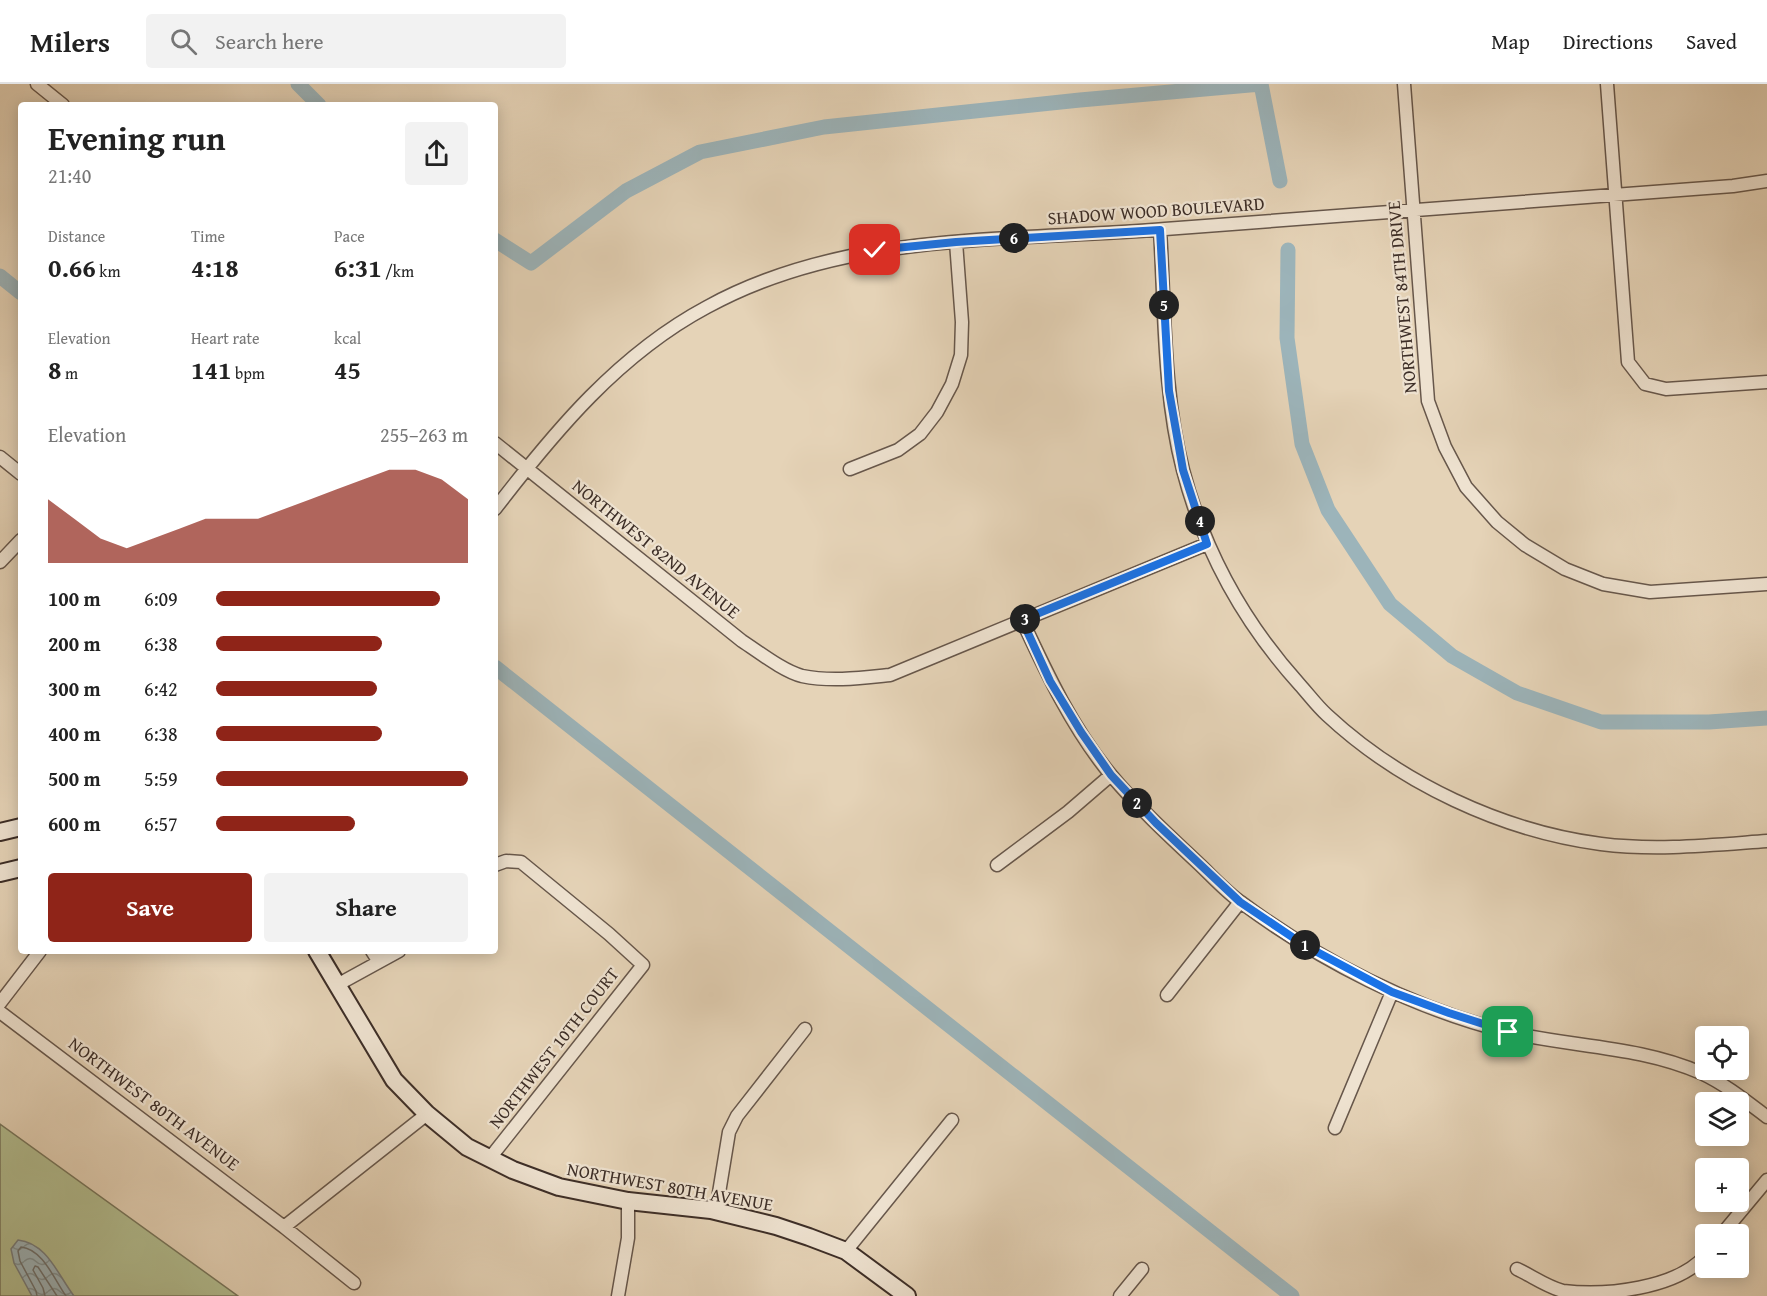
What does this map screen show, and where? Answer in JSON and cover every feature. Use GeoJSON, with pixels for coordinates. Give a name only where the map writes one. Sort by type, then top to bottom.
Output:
{"type":"FeatureCollection","features":[{"type":"Feature","properties":{"kind":"street"},"geometry":{"type":"LineString","coordinates":[[37,84],[59,102]]}},
{"type":"Feature","properties":{"kind":"street","name":"NORTHWEST 84TH DRIVE"},"geometry":{"type":"LineString","coordinates":[[1404,84],[1428,402],[1445,447],[1466,487],[1497,522],[1525,545],[1565,569],[1603,584],[1650,592],[1767,584]]}},
{"type":"Feature","properties":{"kind":"street"},"geometry":{"type":"LineString","coordinates":[[1607,84],[1628,362],[1645,384],[1666,389],[1767,382]]}},
{"type":"Feature","properties":{"kind":"street","name":"SHADOW WOOD BOULEVARD"},"geometry":{"type":"LineString","coordinates":[[498,504],[568,419],[607,380],[658,338],[707,306],[759,283],[817,263],[875,250],[956,242],[1160,230],[1733,186],[1767,181]]}},
{"type":"Feature","properties":{"kind":"street"},"geometry":{"type":"LineString","coordinates":[[1160,230],[1169,391],[1183,470],[1207,544],[1240,607],[1281,664],[1318,706],[1375,754],[1426,785],[1478,810],[1527,827],[1601,844],[1670,848],[1767,841]]}},
{"type":"Feature","properties":{"kind":"street"},"geometry":{"type":"LineString","coordinates":[[850,469],[898,450],[920,434],[937,411],[952,384],[961,355],[962,333],[956,242]]}},
{"type":"Feature","properties":{"kind":"street","name":"NORTHWEST 82ND AVENUE"},"geometry":{"type":"LineString","coordinates":[[498,445],[742,641],[770,660],[800,675],[840,680],[890,675],[1207,544]]}},
{"type":"Feature","properties":{"kind":"street"},"geometry":{"type":"LineString","coordinates":[[0,457],[18,472]]}},
{"type":"Feature","properties":{"kind":"street"},"geometry":{"type":"LineString","coordinates":[[0,562],[18,543]]}},
{"type":"Feature","properties":{"kind":"street"},"geometry":{"type":"LineString","coordinates":[[1022,620],[1050,681],[1111,775],[1156,823],[1240,902],[1304,945],[1392,992],[1449,1013],[1508,1032],[1661,1059],[1701,1073],[1735,1093],[1767,1117]]}},
{"type":"Feature","properties":{"kind":"street"},"geometry":{"type":"LineString","coordinates":[[997,865],[1068,812],[1111,775]]}},
{"type":"Feature","properties":{"kind":"street"},"geometry":{"type":"LineString","coordinates":[[0,831],[18,828]]}},
{"type":"Feature","properties":{"kind":"street","name":"NORTHWEST 10TH COURT"},"geometry":{"type":"LineString","coordinates":[[490,1158],[643,965],[521,862],[506,861],[498,864]]}},
{"type":"Feature","properties":{"kind":"street"},"geometry":{"type":"LineString","coordinates":[[0,873],[18,869]]}},
{"type":"Feature","properties":{"kind":"street"},"geometry":{"type":"LineString","coordinates":[[1167,995],[1240,902]]}},
{"type":"Feature","properties":{"kind":"street"},"geometry":{"type":"LineString","coordinates":[[0,1003],[38,954]]}},
{"type":"Feature","properties":{"kind":"street","name":"NORTHWEST 80TH AVENUE"},"geometry":{"type":"LineString","coordinates":[[319,954],[394,1080],[427,1114],[467,1147],[559,1187],[628,1201],[716,1211],[776,1226],[846,1251],[907,1296]]}},
{"type":"Feature","properties":{"kind":"street"},"geometry":{"type":"LineString","coordinates":[[337,985],[376,956]]}},
{"type":"Feature","properties":{"kind":"street"},"geometry":{"type":"LineString","coordinates":[[1335,1128],[1392,992]]}},
{"type":"Feature","properties":{"kind":"street","name":"NORTHWEST 80TH AVENUE"},"geometry":{"type":"LineString","coordinates":[[0,1012],[284,1227],[354,1283]]}},
{"type":"Feature","properties":{"kind":"street"},"geometry":{"type":"LineString","coordinates":[[716,1211],[729,1132],[737,1116],[805,1029]]}},
{"type":"Feature","properties":{"kind":"street"},"geometry":{"type":"LineString","coordinates":[[284,1227],[427,1114]]}},
{"type":"Feature","properties":{"kind":"street"},"geometry":{"type":"LineString","coordinates":[[846,1251],[951,1120]]}},
{"type":"Feature","properties":{"kind":"street"},"geometry":{"type":"LineString","coordinates":[[1730,1224],[1767,1180]]}},
{"type":"Feature","properties":{"kind":"street"},"geometry":{"type":"LineString","coordinates":[[618,1296],[628,1238],[628,1201]]}},
{"type":"Feature","properties":{"kind":"street"},"geometry":{"type":"LineString","coordinates":[[1517,1269],[1563,1291],[1615,1296],[1646,1290],[1677,1276],[1695,1263]]}},
{"type":"Feature","properties":{"kind":"street"},"geometry":{"type":"LineString","coordinates":[[1120,1296],[1142,1269]]}},
{"type":"Feature","properties":{"kind":"green space"},"geometry":{"type":"Polygon","coordinates":[[[0,1124],[238,1296],[0,1296],[0,1124]]]}},
{"type":"Feature","properties":{"kind":"water"},"geometry":{"type":"Polygon","coordinates":[[[18,1240],[37,1247],[51,1261],[74,1296],[32,1296],[14,1263],[11,1249],[18,1240]]]}},
{"type":"Feature","properties":{"kind":"waterway"},"geometry":{"type":"LineString","coordinates":[[298,84],[316,102]]}},
{"type":"Feature","properties":{"kind":"waterway"},"geometry":{"type":"LineString","coordinates":[[498,242],[531,263],[626,191],[700,152],[824,127],[1080,100],[1261,84],[1280,181]]}},
{"type":"Feature","properties":{"kind":"waterway"},"geometry":{"type":"LineString","coordinates":[[1288,250],[1287,338],[1302,444],[1328,510],[1390,604],[1452,656],[1517,693],[1601,722],[1709,722],[1767,718]]}},
{"type":"Feature","properties":{"kind":"waterway"},"geometry":{"type":"LineString","coordinates":[[0,276],[18,291]]}},
{"type":"Feature","properties":{"kind":"waterway"},"geometry":{"type":"LineString","coordinates":[[498,669],[1292,1296]]}},
{"type":"Feature","properties":{"kind":"route"},"geometry":{"type":"LineString","coordinates":[[875,250],[956,242],[1160,230],[1169,391],[1183,470],[1207,544],[1022,620],[1050,681],[1111,775],[1156,823],[1240,902],[1304,945],[1392,992],[1508,1032]]}}]}
